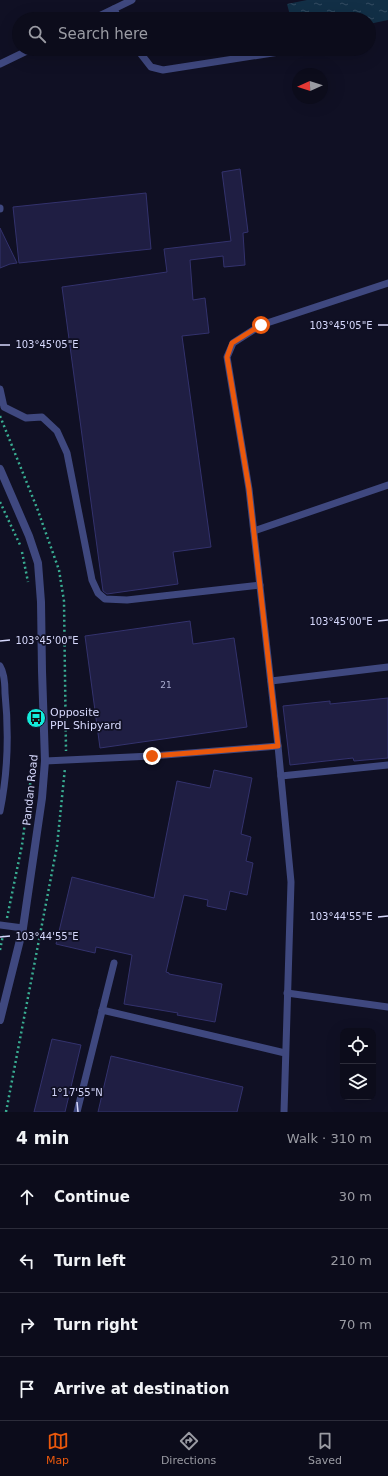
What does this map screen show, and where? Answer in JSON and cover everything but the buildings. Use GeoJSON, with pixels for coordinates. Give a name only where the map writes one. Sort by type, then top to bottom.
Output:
{"type":"FeatureCollection","features":[{"type":"Feature","properties":{"kind":"street","name":"Pandan Road"},"geometry":{"type":"LineString","coordinates":[[0,469],[29,536],[38,563],[42,602],[42,671],[45,761],[42,798],[23,928],[0,1020]]}},
{"type":"Feature","properties":{"kind":"lane"},"geometry":{"type":"LineString","coordinates":[[108,12],[132,0]]}},
{"type":"Feature","properties":{"kind":"lane"},"geometry":{"type":"LineString","coordinates":[[0,64],[17,56]]}},
{"type":"Feature","properties":{"kind":"lane"},"geometry":{"type":"LineString","coordinates":[[142,56],[151,67],[163,70],[253,56]]}},
{"type":"Feature","properties":{"kind":"lane"},"geometry":{"type":"LineString","coordinates":[[284,1112],[291,882],[278,746],[249,489],[227,357],[232,343],[261,325],[388,283]]}},
{"type":"Feature","properties":{"kind":"lane"},"geometry":{"type":"LineString","coordinates":[[0,389],[4,407],[26,418],[42,417],[57,431],[67,453],[92,580],[98,593],[105,599],[127,600],[260,585]]}},
{"type":"Feature","properties":{"kind":"lane"},"geometry":{"type":"LineString","coordinates":[[254,532],[388,485]]}},
{"type":"Feature","properties":{"kind":"lane"},"geometry":{"type":"LineString","coordinates":[[0,666],[4,676],[8,722],[7,764],[0,811]]}},
{"type":"Feature","properties":{"kind":"lane"},"geometry":{"type":"LineString","coordinates":[[271,681],[388,667]]}},
{"type":"Feature","properties":{"kind":"lane"},"geometry":{"type":"LineString","coordinates":[[45,761],[152,756],[278,746]]}},
{"type":"Feature","properties":{"kind":"lane"},"geometry":{"type":"LineString","coordinates":[[281,776],[388,765]]}},
{"type":"Feature","properties":{"kind":"lane"},"geometry":{"type":"LineString","coordinates":[[3,926],[23,928]]}},
{"type":"Feature","properties":{"kind":"lane"},"geometry":{"type":"LineString","coordinates":[[77,1112],[114,963]]}},
{"type":"Feature","properties":{"kind":"lane"},"geometry":{"type":"LineString","coordinates":[[287,993],[388,1007]]}},
{"type":"Feature","properties":{"kind":"lane"},"geometry":{"type":"LineString","coordinates":[[102,1010],[285,1053]]}},
{"type":"Feature","properties":{"kind":"path"},"geometry":{"type":"LineString","coordinates":[[0,502],[22,550],[29,588]]}},
{"type":"Feature","properties":{"kind":"path"},"geometry":{"type":"LineString","coordinates":[[0,950],[3,926],[22,845],[34,750]]}},
{"type":"Feature","properties":{"kind":"water"},"geometry":{"type":"Polygon","coordinates":[[[307,0],[388,0],[388,20],[376,23],[376,12],[289,12],[287,4],[307,0]]]}},
{"type":"Feature","properties":{"kind":"place","name":"Opposite PPL Shipyard"},"geometry":{"type":"Point","coordinates":[36,718]}},
{"type":"Feature","properties":{"kind":"route"},"geometry":{"type":"LineString","coordinates":[[152,756],[278,746],[249,489],[227,357],[232,343],[261,325]]}}]}
